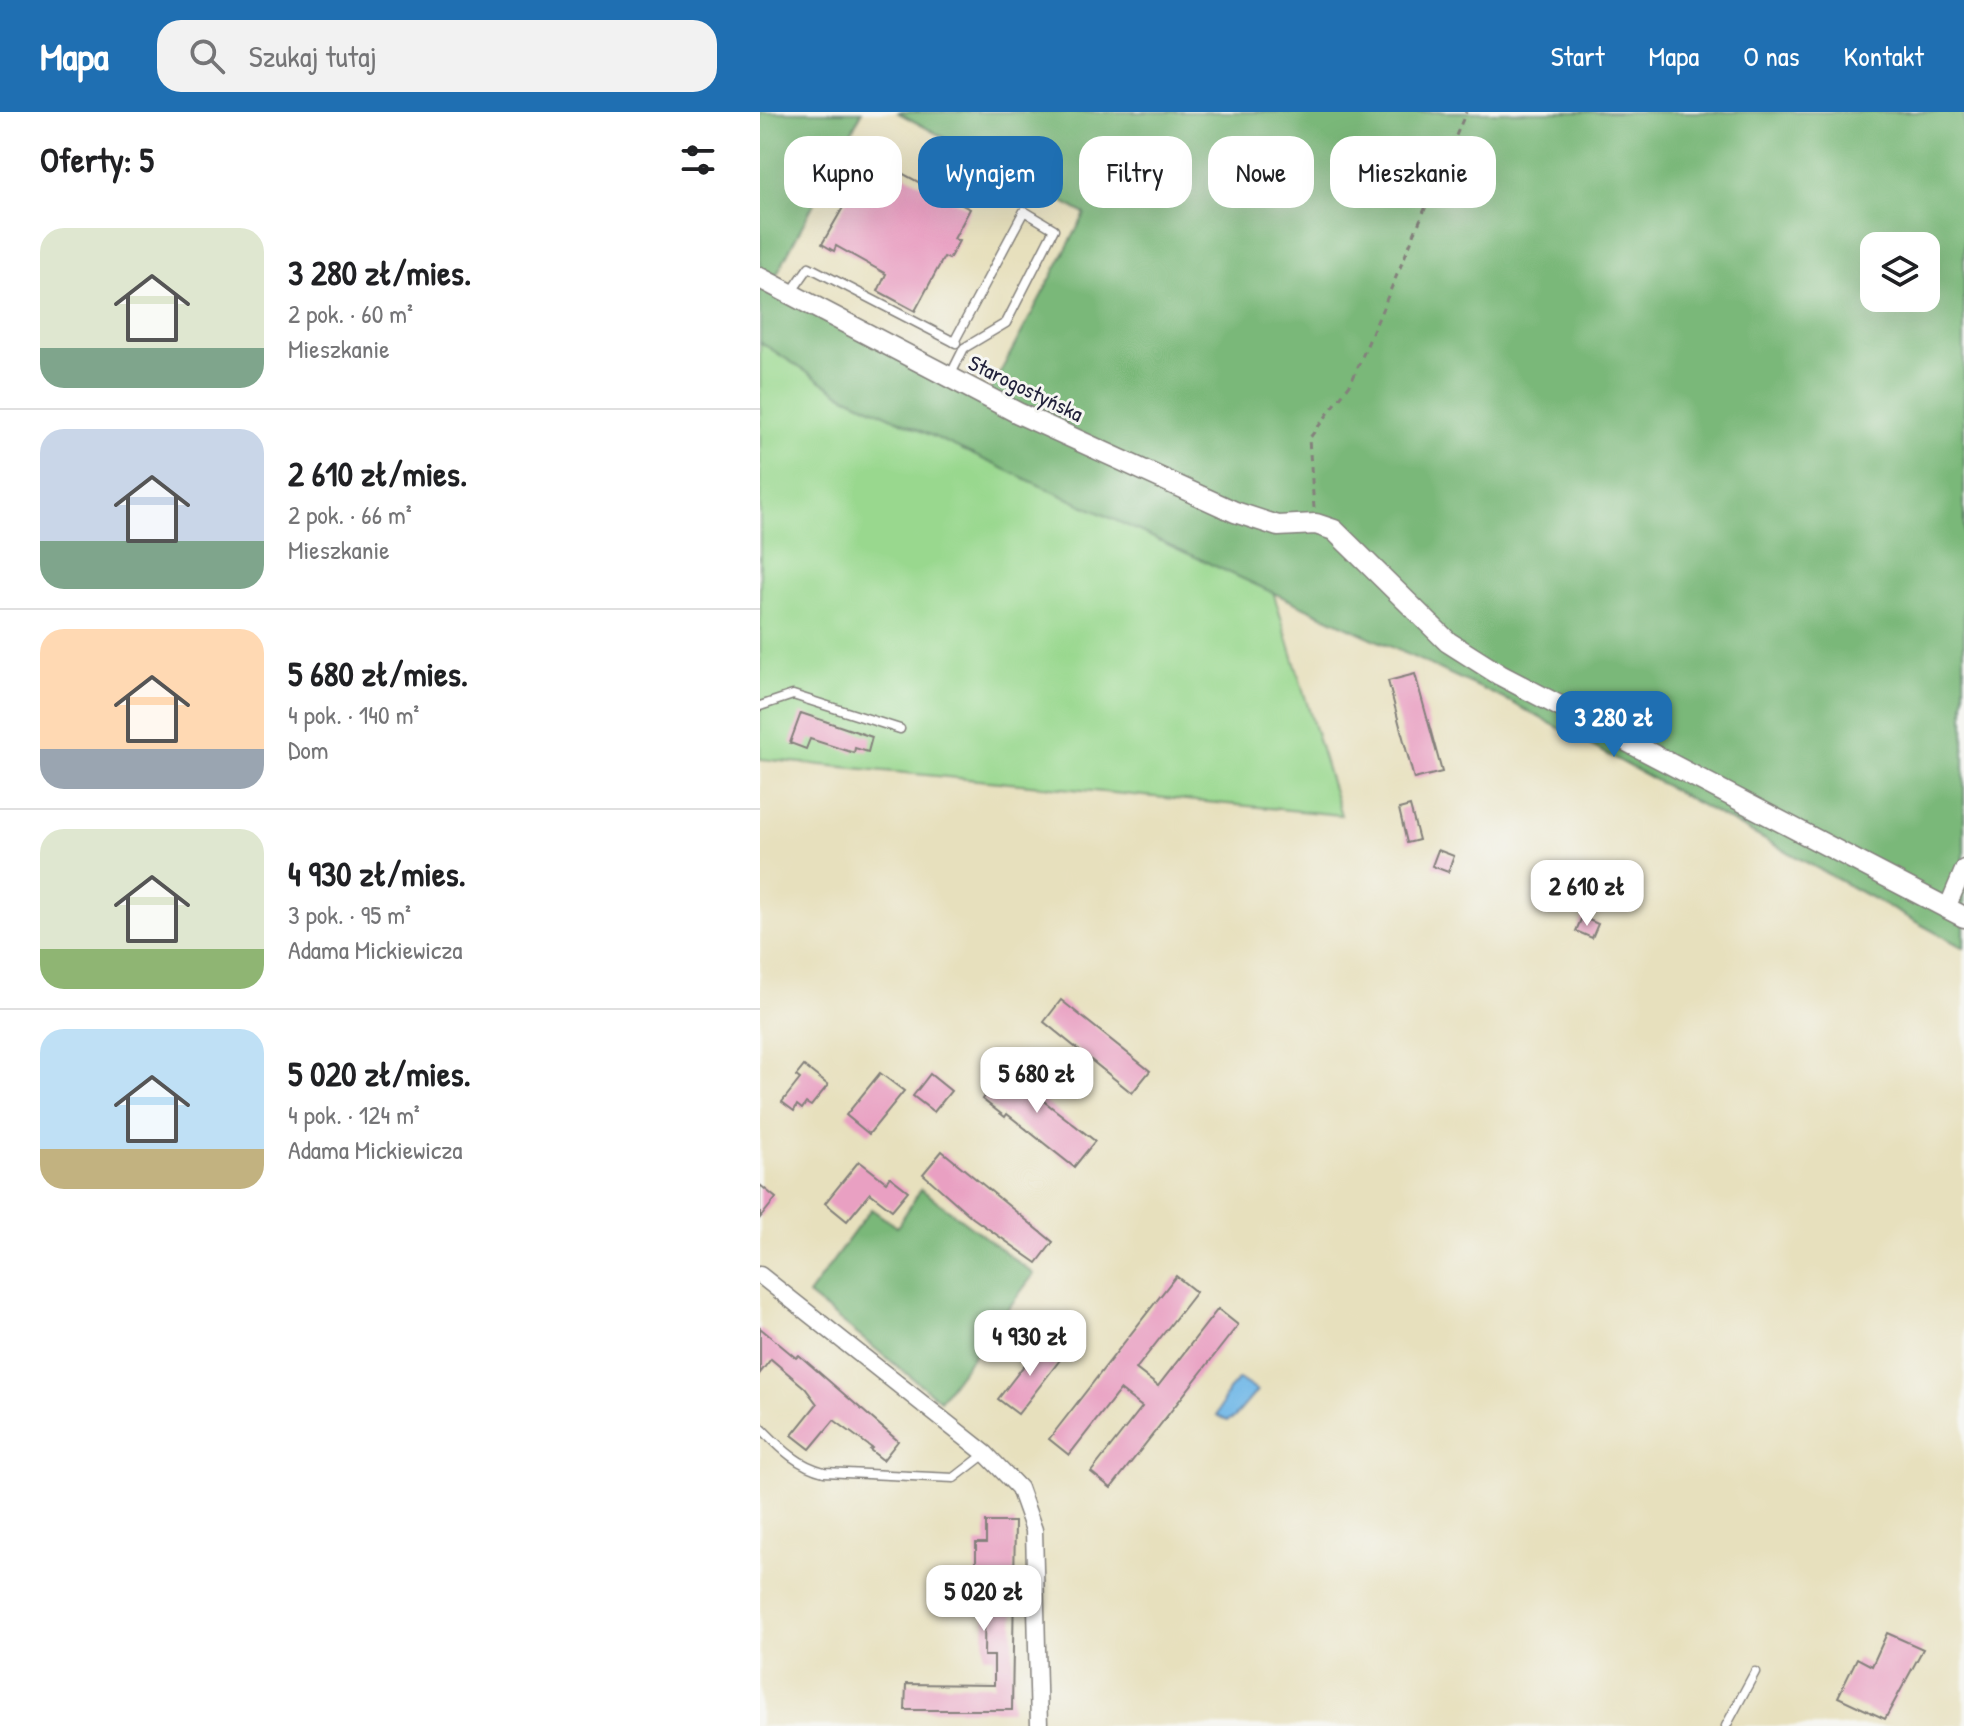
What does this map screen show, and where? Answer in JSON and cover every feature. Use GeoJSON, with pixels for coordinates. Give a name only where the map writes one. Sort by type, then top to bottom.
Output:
{"type":"FeatureCollection","features":[{"type":"Feature","properties":{"kind":"street","name":"Starogostyńska"},"geometry":{"type":"LineString","coordinates":[[760,278],[1018,413],[1235,512],[1278,526],[1316,524]]}},
{"type":"Feature","properties":{"kind":"street"},"geometry":{"type":"LineString","coordinates":[[1316,524],[1334,530],[1346,540],[1448,642],[1500,675],[1955,913],[1964,868]]}},
{"type":"Feature","properties":{"kind":"street"},"geometry":{"type":"LineString","coordinates":[[760,1275],[986,1454],[1019,1488],[1034,1530],[1039,1726]]}},
{"type":"Feature","properties":{"kind":"lane"},"geometry":{"type":"LineString","coordinates":[[950,377],[964,348],[1006,323],[1054,229],[1024,211],[954,342]]}},
{"type":"Feature","properties":{"kind":"lane"},"geometry":{"type":"LineString","coordinates":[[790,294],[809,267],[964,348]]}},
{"type":"Feature","properties":{"kind":"lane"},"geometry":{"type":"LineString","coordinates":[[760,706],[793,695],[900,729]]}},
{"type":"Feature","properties":{"kind":"lane"},"geometry":{"type":"LineString","coordinates":[[760,1427],[789,1456],[806,1467],[824,1472],[954,1478],[986,1454]]}},
{"type":"Feature","properties":{"kind":"lane"},"geometry":{"type":"LineString","coordinates":[[1726,1726],[1755,1672]]}},
{"type":"Feature","properties":{"kind":"path"},"geometry":{"type":"LineString","coordinates":[[1316,524],[1309,439],[1351,383],[1466,112]]}},
{"type":"Feature","properties":{"kind":"green space"},"geometry":{"type":"Polygon","coordinates":[[[760,112],[862,112],[849,136],[784,136],[784,208],[812,208],[770,287],[986,399],[1085,214],[1063,202],[1063,136],[941,136],[897,112],[1964,112],[1964,948],[1513,703],[841,394],[760,342],[760,112]]]}},
{"type":"Feature","properties":{"kind":"green space"},"geometry":{"type":"Polygon","coordinates":[[[760,306],[1268,575],[1341,815],[760,759],[760,306]]]}},
{"type":"Feature","properties":{"kind":"green space"},"geometry":{"type":"Polygon","coordinates":[[[921,1189],[1034,1274],[940,1400],[808,1295],[871,1209],[897,1227],[921,1189]]]}},
{"type":"Feature","properties":{"kind":"water"},"geometry":{"type":"Polygon","coordinates":[[[1239,1379],[1257,1391],[1234,1418],[1227,1421],[1217,1415],[1228,1390],[1239,1379]]]}},
{"type":"Feature","properties":{"kind":"building"},"geometry":{"type":"Polygon","coordinates":[[[902,173],[918,182],[918,208],[970,209],[954,239],[959,241],[949,259],[944,257],[915,311],[878,291],[886,274],[836,246],[834,251],[822,244],[843,208],[902,208],[902,173]]]}},
{"type":"Feature","properties":{"kind":"building"},"geometry":{"type":"Polygon","coordinates":[[[1415,674],[1442,772],[1414,779],[1388,681],[1415,674]]]}},
{"type":"Feature","properties":{"kind":"building"},"geometry":{"type":"Polygon","coordinates":[[[801,713],[872,737],[868,752],[855,748],[854,753],[810,739],[806,749],[790,743],[801,713]]]}},
{"type":"Feature","properties":{"kind":"building"},"geometry":{"type":"Polygon","coordinates":[[[1410,806],[1419,840],[1407,843],[1399,809],[1410,806]]]}},
{"type":"Feature","properties":{"kind":"building"},"geometry":{"type":"Polygon","coordinates":[[[1438,850],[1454,856],[1448,872],[1432,866],[1438,850]]]}},
{"type":"Feature","properties":{"kind":"building"},"geometry":{"type":"Polygon","coordinates":[[[1582,917],[1598,924],[1592,938],[1576,931],[1582,917]]]}},
{"type":"Feature","properties":{"kind":"building"},"geometry":{"type":"Polygon","coordinates":[[[1061,1000],[1150,1071],[1132,1093],[1044,1022],[1061,1000]]]}},
{"type":"Feature","properties":{"kind":"building"},"geometry":{"type":"Polygon","coordinates":[[[1011,1062],[1034,1080],[1027,1088],[1095,1141],[1074,1167],[1007,1114],[1005,1117],[982,1099],[1011,1062]]]}},
{"type":"Feature","properties":{"kind":"building"},"geometry":{"type":"Polygon","coordinates":[[[804,1066],[828,1085],[811,1106],[806,1103],[802,1109],[797,1105],[794,1111],[782,1102],[800,1079],[796,1076],[804,1066]]]}},
{"type":"Feature","properties":{"kind":"building"},"geometry":{"type":"Polygon","coordinates":[[[880,1073],[904,1091],[869,1134],[846,1115],[880,1073]]]}},
{"type":"Feature","properties":{"kind":"building"},"geometry":{"type":"Polygon","coordinates":[[[930,1074],[951,1091],[934,1112],[913,1096],[930,1074]]]}},
{"type":"Feature","properties":{"kind":"building"},"geometry":{"type":"Polygon","coordinates":[[[942,1151],[1053,1242],[1037,1263],[973,1218],[923,1174],[942,1151]]]}},
{"type":"Feature","properties":{"kind":"building"},"geometry":{"type":"Polygon","coordinates":[[[859,1161],[886,1182],[890,1177],[908,1191],[892,1210],[870,1193],[847,1221],[825,1203],[859,1161]]]}},
{"type":"Feature","properties":{"kind":"building"},"geometry":{"type":"Polygon","coordinates":[[[760,1185],[776,1198],[760,1218],[760,1185]]]}},
{"type":"Feature","properties":{"kind":"building"},"geometry":{"type":"Polygon","coordinates":[[[1176,1276],[1196,1292],[1136,1369],[1158,1386],[1218,1309],[1238,1325],[1111,1488],[1091,1472],[1142,1407],[1120,1390],[1069,1455],[1049,1439],[1176,1276]]]}},
{"type":"Feature","properties":{"kind":"building"},"geometry":{"type":"Polygon","coordinates":[[[760,1328],[796,1358],[799,1355],[898,1441],[883,1460],[834,1420],[810,1449],[792,1435],[817,1404],[805,1388],[771,1359],[760,1373],[760,1328]]]}},
{"type":"Feature","properties":{"kind":"building"},"geometry":{"type":"Polygon","coordinates":[[[1043,1341],[1063,1356],[1018,1414],[998,1399],[1043,1341]]]}},
{"type":"Feature","properties":{"kind":"building"},"geometry":{"type":"Polygon","coordinates":[[[986,1522],[1015,1522],[1012,1710],[905,1710],[906,1684],[994,1685],[994,1656],[984,1656],[985,1581],[976,1581],[976,1543],[986,1543],[986,1522]]]}},
{"type":"Feature","properties":{"kind":"building"},"geometry":{"type":"Polygon","coordinates":[[[1887,1633],[1923,1649],[1885,1719],[1838,1697],[1857,1658],[1872,1666],[1887,1633]]]}}]}
